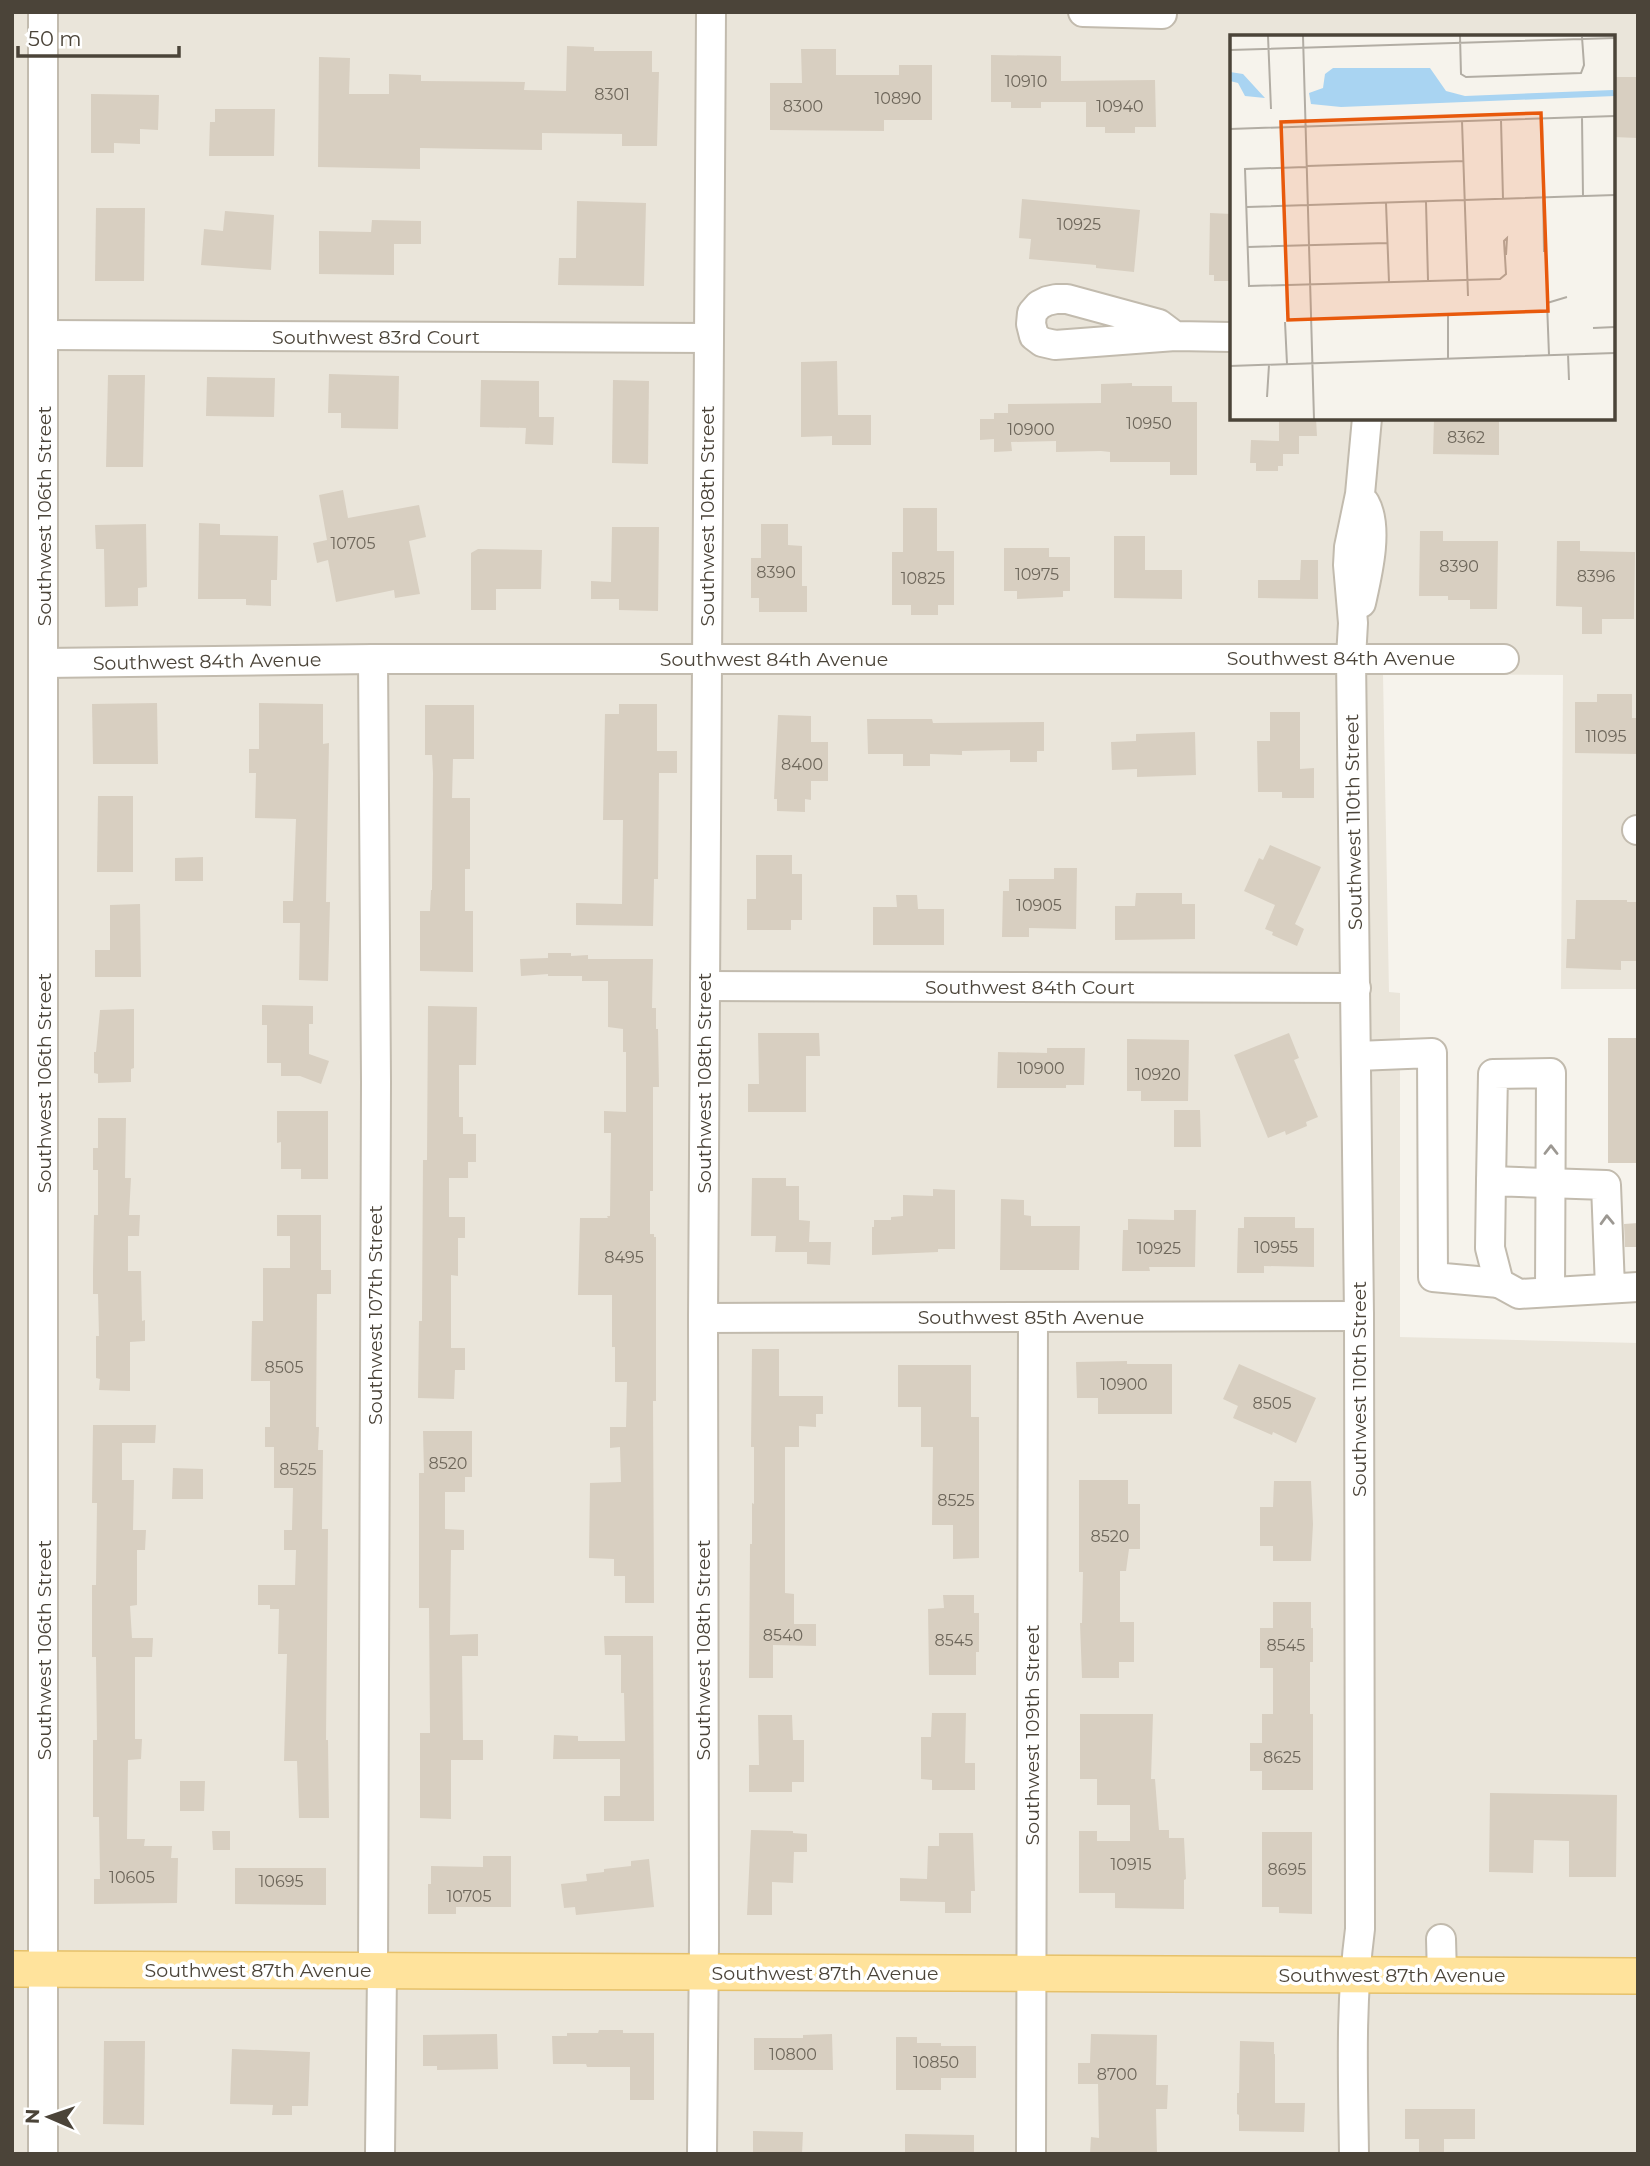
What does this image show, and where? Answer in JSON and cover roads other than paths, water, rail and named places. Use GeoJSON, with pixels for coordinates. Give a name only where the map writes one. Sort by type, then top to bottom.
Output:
{"type":"FeatureCollection","features":[{"type":"Feature","properties":{"kind":"main road","name":"Southwest 87th Avenue"},"geometry":{"type":"LineString","coordinates":[[28,1969],[1638,1976]]}},
{"type":"Feature","properties":{"kind":"street","name":"Southwest 106th Street"},"geometry":{"type":"LineString","coordinates":[[43,12],[44,663],[28,1969],[43,2154]]}},
{"type":"Feature","properties":{"kind":"street","name":"Southwest 108th Street"},"geometry":{"type":"LineString","coordinates":[[702,2154],[703,1318],[711,12]]}},
{"type":"Feature","properties":{"kind":"street"},"geometry":{"type":"LineString","coordinates":[[1083,12],[1162,14]]}},
{"type":"Feature","properties":{"kind":"street","name":"Southwest 83rd Court"},"geometry":{"type":"LineString","coordinates":[[44,335],[709,338]]}},
{"type":"Feature","properties":{"kind":"street"},"geometry":{"type":"LineString","coordinates":[[1175,336],[1230,337]]}},
{"type":"Feature","properties":{"kind":"street","name":"Southwest 110th Street"},"geometry":{"type":"LineString","coordinates":[[1354,2154],[1354,1975],[1360,1929],[1359,1316],[1351,658],[1353,623],[1348,565],[1360,494],[1367,420]]}},
{"type":"Feature","properties":{"kind":"street","name":"Southwest 84th Avenue"},"geometry":{"type":"LineString","coordinates":[[44,663],[373,659],[1504,659]]}},
{"type":"Feature","properties":{"kind":"street","name":"Southwest 107th Street"},"geometry":{"type":"LineString","coordinates":[[373,659],[377,1971],[380,2154]]}},
{"type":"Feature","properties":{"kind":"street","name":"Southwest 84th Court"},"geometry":{"type":"LineString","coordinates":[[705,986],[1356,988]]}},
{"type":"Feature","properties":{"kind":"street"},"geometry":{"type":"LineString","coordinates":[[1357,1056],[1432,1053],[1433,1277],[1499,1283],[1519,1294],[1638,1287]]}},
{"type":"Feature","properties":{"kind":"street"},"geometry":{"type":"LineString","coordinates":[[1499,1283],[1490,1248],[1493,1074],[1551,1073],[1550,1292]]}},
{"type":"Feature","properties":{"kind":"street"},"geometry":{"type":"LineString","coordinates":[[1491,1181],[1606,1185],[1610,1289]]}},
{"type":"Feature","properties":{"kind":"street","name":"Southwest 85th Avenue"},"geometry":{"type":"LineString","coordinates":[[703,1318],[1359,1316]]}},
{"type":"Feature","properties":{"kind":"street","name":"Southwest 109th Street"},"geometry":{"type":"LineString","coordinates":[[1031,2154],[1033,1317]]}},
{"type":"Feature","properties":{"kind":"street"},"geometry":{"type":"LineString","coordinates":[[1441,1939],[1442,1975]]}}]}
